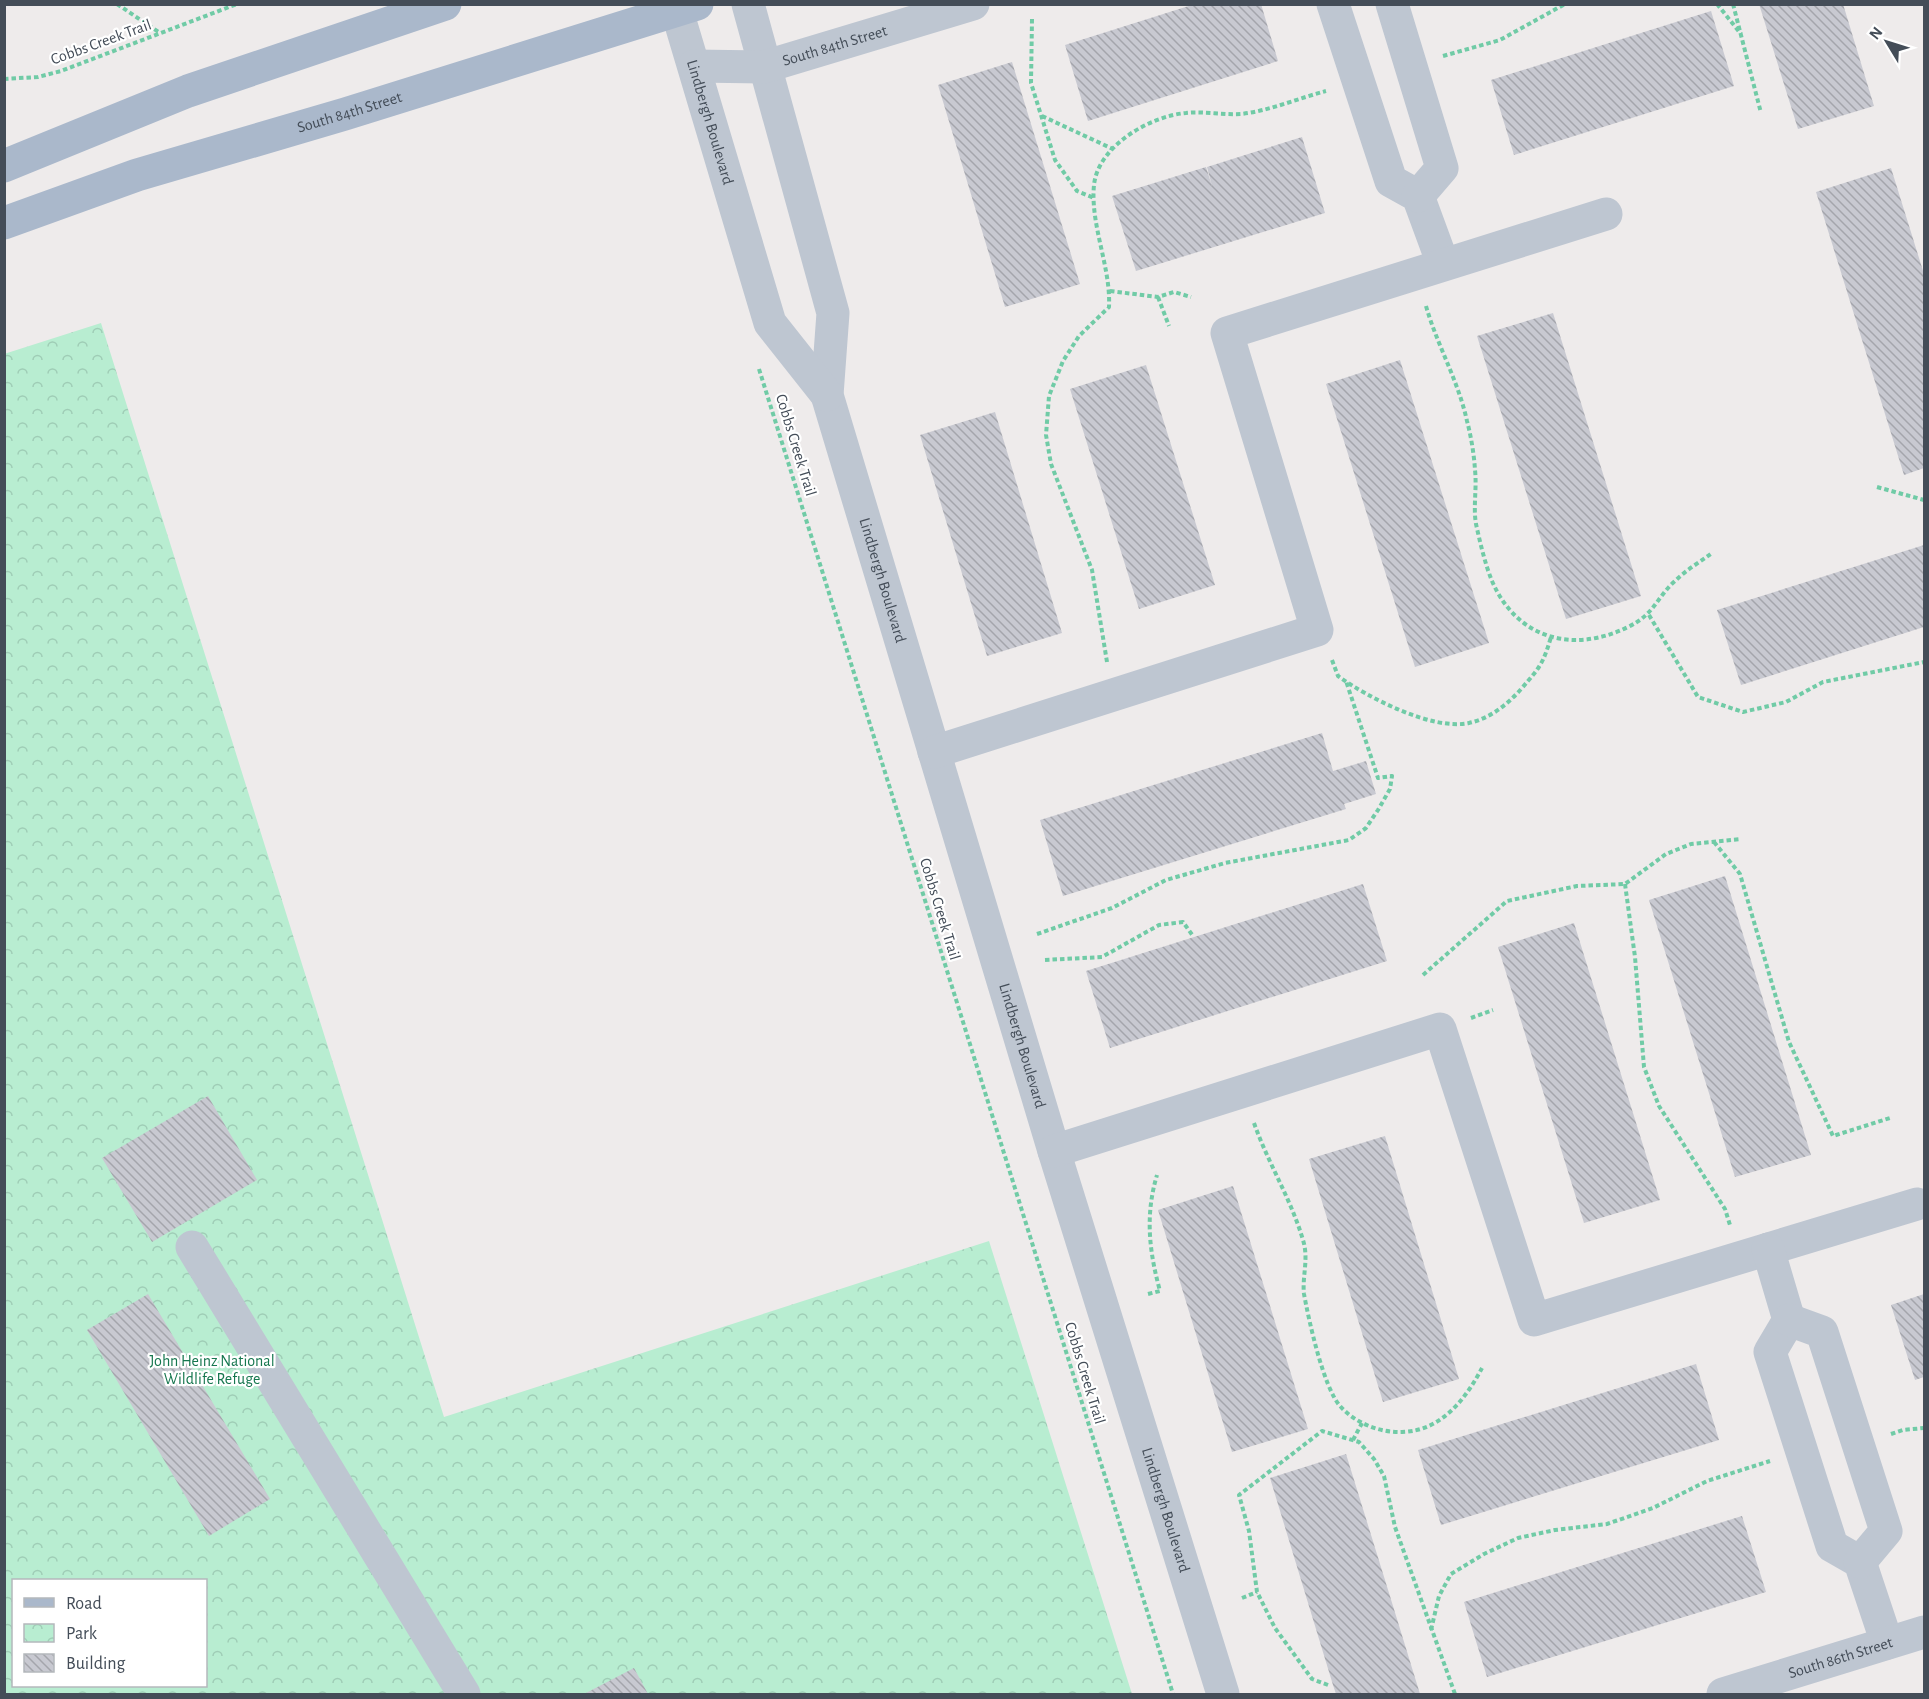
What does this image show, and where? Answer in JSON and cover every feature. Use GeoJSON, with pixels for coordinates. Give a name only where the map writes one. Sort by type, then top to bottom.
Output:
{"type":"FeatureCollection","features":[{"type":"Feature","properties":{"kind":"main road"},"geometry":{"type":"LineString","coordinates":[[4,166],[188,91],[446,4]]}},
{"type":"Feature","properties":{"kind":"main road","name":"South 84th Street"},"geometry":{"type":"LineString","coordinates":[[4,223],[137,175],[345,114],[683,7]]}},
{"type":"Feature","properties":{"kind":"street","name":"Lindbergh Boulevard"},"geometry":{"type":"LineString","coordinates":[[748,4],[833,313],[827,395],[1054,1151],[1223,1695]]}},
{"type":"Feature","properties":{"kind":"street","name":"South 84th Street"},"geometry":{"type":"LineString","coordinates":[[694,66],[764,67],[973,4]]}},
{"type":"Feature","properties":{"kind":"street"},"geometry":{"type":"LineString","coordinates":[[1333,4],[1391,181],[1418,196],[1443,264]]}},
{"type":"Feature","properties":{"kind":"street"},"geometry":{"type":"LineString","coordinates":[[1392,4],[1442,168],[1418,196]]}},
{"type":"Feature","properties":{"kind":"street","name":"Lindbergh Boulevard"},"geometry":{"type":"LineString","coordinates":[[683,7],[694,66],[770,323],[827,395]]}},
{"type":"Feature","properties":{"kind":"street"},"geometry":{"type":"LineString","coordinates":[[934,752],[1317,630],[1227,333],[1606,214]]}},
{"type":"Feature","properties":{"kind":"street"},"geometry":{"type":"LineString","coordinates":[[1054,1151],[1440,1029],[1534,1320],[1917,1204]]}},
{"type":"Feature","properties":{"kind":"street"},"geometry":{"type":"LineString","coordinates":[[192,1247],[464,1695]]}},
{"type":"Feature","properties":{"kind":"street"},"geometry":{"type":"LineString","coordinates":[[1768,1249],[1790,1320],[1770,1352],[1832,1546],[1860,1562],[1887,1644]]}},
{"type":"Feature","properties":{"kind":"street"},"geometry":{"type":"LineString","coordinates":[[1790,1320],[1822,1332],[1886,1531],[1860,1562]]}},
{"type":"Feature","properties":{"kind":"street","name":"South 86th Street"},"geometry":{"type":"LineString","coordinates":[[1723,1695],[1924,1632]]}},
{"type":"Feature","properties":{"kind":"path"},"geometry":{"type":"LineString","coordinates":[[117,4],[161,33]]}},
{"type":"Feature","properties":{"kind":"path","name":"Cobbs Creek Trail"},"geometry":{"type":"LineString","coordinates":[[4,79],[38,77],[61,71],[237,4]]}},
{"type":"Feature","properties":{"kind":"path"},"geometry":{"type":"LineString","coordinates":[[1457,52],[1500,40],[1565,4]]}},
{"type":"Feature","properties":{"kind":"path"},"geometry":{"type":"LineString","coordinates":[[1718,4],[1743,37]]}},
{"type":"Feature","properties":{"kind":"path"},"geometry":{"type":"LineString","coordinates":[[1733,4],[1761,113]]}},
{"type":"Feature","properties":{"kind":"path"},"geometry":{"type":"LineString","coordinates":[[1032,20],[1031,82],[1055,160],[1077,191],[1094,198]]}},
{"type":"Feature","properties":{"kind":"path"},"geometry":{"type":"LineString","coordinates":[[1103,645],[1092,570],[1051,464],[1046,435],[1049,396],[1062,361],[1079,336],[1108,307],[1110,291],[1094,198],[1095,181],[1105,156],[1131,132],[1184,113],[1242,114],[1312,95]]}},
{"type":"Feature","properties":{"kind":"path"},"geometry":{"type":"LineString","coordinates":[[1041,116],[1113,149]]}},
{"type":"Feature","properties":{"kind":"path"},"geometry":{"type":"LineString","coordinates":[[1110,291],[1158,297],[1174,292],[1191,297]]}},
{"type":"Feature","properties":{"kind":"path"},"geometry":{"type":"LineString","coordinates":[[1158,297],[1169,326]]}},
{"type":"Feature","properties":{"kind":"path"},"geometry":{"type":"LineString","coordinates":[[1432,327],[1458,384],[1468,422],[1475,469],[1476,522],[1492,581],[1512,612],[1539,633],[1551,638],[1560,641],[1593,640],[1627,628],[1649,615],[1674,581],[1712,553]]}},
{"type":"Feature","properties":{"kind":"path","name":"Cobbs Creek Trail"},"geometry":{"type":"LineString","coordinates":[[756,359],[1173,1695]]}},
{"type":"Feature","properties":{"kind":"path"},"geometry":{"type":"LineString","coordinates":[[1877,487],[1924,500]]}},
{"type":"Feature","properties":{"kind":"path"},"geometry":{"type":"LineString","coordinates":[[1649,615],[1698,697],[1743,712],[1786,702],[1823,682],[1924,662]]}},
{"type":"Feature","properties":{"kind":"path"},"geometry":{"type":"LineString","coordinates":[[1317,630],[1338,676],[1391,706],[1429,720],[1467,724],[1491,715],[1514,698],[1544,664],[1551,638]]}},
{"type":"Feature","properties":{"kind":"path"},"geometry":{"type":"LineString","coordinates":[[1037,934],[1112,908],[1166,880],[1225,863],[1349,840],[1366,828],[1390,789],[1392,776],[1378,778],[1346,681]]}},
{"type":"Feature","properties":{"kind":"path"},"geometry":{"type":"LineString","coordinates":[[1423,975],[1507,901],[1577,886],[1625,884],[1666,854],[1691,844],[1741,839]]}},
{"type":"Feature","properties":{"kind":"path"},"geometry":{"type":"LineString","coordinates":[[1714,842],[1740,874],[1789,1042],[1833,1136],[1890,1118]]}},
{"type":"Feature","properties":{"kind":"path"},"geometry":{"type":"LineString","coordinates":[[1625,884],[1635,957],[1644,1067],[1659,1106],[1725,1209]]}},
{"type":"Feature","properties":{"kind":"path"},"geometry":{"type":"LineString","coordinates":[[1045,960],[1102,957],[1159,925],[1183,921],[1192,936]]}},
{"type":"Feature","properties":{"kind":"path"},"geometry":{"type":"LineString","coordinates":[[1261,1143],[1295,1210],[1307,1253],[1304,1292],[1325,1376],[1341,1407],[1372,1428],[1400,1433],[1425,1430],[1467,1395],[1482,1368]]}},
{"type":"Feature","properties":{"kind":"path"},"geometry":{"type":"LineString","coordinates":[[1148,1294],[1160,1291],[1151,1258],[1149,1201],[1157,1174]]}},
{"type":"Feature","properties":{"kind":"path"},"geometry":{"type":"LineString","coordinates":[[1353,1440],[1362,1423]]}},
{"type":"Feature","properties":{"kind":"path"},"geometry":{"type":"LineString","coordinates":[[1902,1430],[1924,1428]]}},
{"type":"Feature","properties":{"kind":"path"},"geometry":{"type":"LineString","coordinates":[[1328,1685],[1312,1679],[1275,1628],[1257,1592],[1249,1531],[1239,1495],[1322,1431],[1359,1442],[1374,1459],[1384,1476],[1395,1527],[1455,1695]]}},
{"type":"Feature","properties":{"kind":"path"},"geometry":{"type":"LineString","coordinates":[[1431,1630],[1439,1596],[1451,1574],[1484,1554],[1518,1538],[1555,1530],[1607,1524],[1653,1508],[1707,1481],[1756,1465]]}},
{"type":"Feature","properties":{"kind":"path"},"geometry":{"type":"LineString","coordinates":[[1242,1598],[1257,1592]]}},
{"type":"Feature","properties":{"kind":"green space","name":"John Heinz National Wildlife Refuge"},"geometry":{"type":"Polygon","coordinates":[[[101,323],[444,1417],[989,1241],[1132,1694],[5,1694],[4,354],[101,323]]]}},
{"type":"Feature","properties":{"kind":"building"},"geometry":{"type":"Polygon","coordinates":[[[1195,4],[1261,4],[1278,61],[1088,121],[1065,45],[1195,4]]]}},
{"type":"Feature","properties":{"kind":"building"},"geometry":{"type":"Polygon","coordinates":[[[1759,4],[1843,4],[1874,106],[1798,129],[1759,4]]]}},
{"type":"Feature","properties":{"kind":"building"},"geometry":{"type":"Polygon","coordinates":[[[1711,11],[1734,86],[1514,155],[1491,80],[1711,11]]]}},
{"type":"Feature","properties":{"kind":"building"},"geometry":{"type":"Polygon","coordinates":[[[1012,62],[1080,284],[1005,307],[938,85],[1012,62]]]}},
{"type":"Feature","properties":{"kind":"building"},"geometry":{"type":"Polygon","coordinates":[[[1302,137],[1325,213],[1136,271],[1112,196],[1206,167],[1212,186],[1207,167],[1302,137]]]}},
{"type":"Feature","properties":{"kind":"building"},"geometry":{"type":"Polygon","coordinates":[[[1891,168],[1924,274],[1924,468],[1904,475],[1816,192],[1891,168]]]}},
{"type":"Feature","properties":{"kind":"building"},"geometry":{"type":"Polygon","coordinates":[[[1553,313],[1641,596],[1566,619],[1477,336],[1553,313]]]}},
{"type":"Feature","properties":{"kind":"building"},"geometry":{"type":"Polygon","coordinates":[[[1400,360],[1489,643],[1415,667],[1326,384],[1400,360]]]}},
{"type":"Feature","properties":{"kind":"building"},"geometry":{"type":"Polygon","coordinates":[[[1146,365],[1215,585],[1139,609],[1070,389],[1146,365]]]}},
{"type":"Feature","properties":{"kind":"building"},"geometry":{"type":"Polygon","coordinates":[[[995,412],[1062,633],[987,656],[920,435],[995,412]]]}},
{"type":"Feature","properties":{"kind":"building"},"geometry":{"type":"Polygon","coordinates":[[[1924,545],[1924,627],[1741,685],[1717,610],[1924,545]]]}},
{"type":"Feature","properties":{"kind":"building"},"geometry":{"type":"Polygon","coordinates":[[[1322,733],[1333,771],[1366,761],[1376,794],[1344,804],[1346,809],[1063,896],[1040,820],[1322,733]]]}},
{"type":"Feature","properties":{"kind":"building"},"geometry":{"type":"Polygon","coordinates":[[[1725,876],[1811,1155],[1735,1177],[1649,900],[1725,876]]]}},
{"type":"Feature","properties":{"kind":"building"},"geometry":{"type":"Polygon","coordinates":[[[1363,884],[1387,961],[1110,1048],[1086,971],[1363,884]]]}},
{"type":"Feature","properties":{"kind":"building"},"geometry":{"type":"Polygon","coordinates":[[[1574,923],[1660,1200],[1584,1223],[1498,947],[1574,923]]]}},
{"type":"Feature","properties":{"kind":"building"},"geometry":{"type":"Polygon","coordinates":[[[208,1096],[257,1180],[152,1242],[102,1158],[208,1096]]]}},
{"type":"Feature","properties":{"kind":"building"},"geometry":{"type":"Polygon","coordinates":[[[1385,1136],[1459,1379],[1383,1402],[1309,1159],[1385,1136]]]}},
{"type":"Feature","properties":{"kind":"building"},"geometry":{"type":"Polygon","coordinates":[[[1233,1186],[1308,1429],[1232,1452],[1158,1210],[1233,1186]]]}},
{"type":"Feature","properties":{"kind":"building"},"geometry":{"type":"Polygon","coordinates":[[[148,1294],[270,1499],[209,1536],[87,1330],[148,1294]]]}},
{"type":"Feature","properties":{"kind":"building"},"geometry":{"type":"Polygon","coordinates":[[[1924,1294],[1924,1377],[1915,1380],[1891,1305],[1924,1294]]]}},
{"type":"Feature","properties":{"kind":"building"},"geometry":{"type":"Polygon","coordinates":[[[1696,1364],[1719,1440],[1441,1525],[1418,1450],[1696,1364]]]}},
{"type":"Feature","properties":{"kind":"building"},"geometry":{"type":"Polygon","coordinates":[[[1346,1454],[1420,1694],[1336,1694],[1333,1685],[1270,1478],[1346,1454]]]}},
{"type":"Feature","properties":{"kind":"building"},"geometry":{"type":"Polygon","coordinates":[[[1742,1516],[1766,1592],[1487,1677],[1464,1602],[1742,1516]]]}},
{"type":"Feature","properties":{"kind":"building"},"geometry":{"type":"Polygon","coordinates":[[[634,1668],[648,1694],[586,1693],[634,1668]]]}}]}
